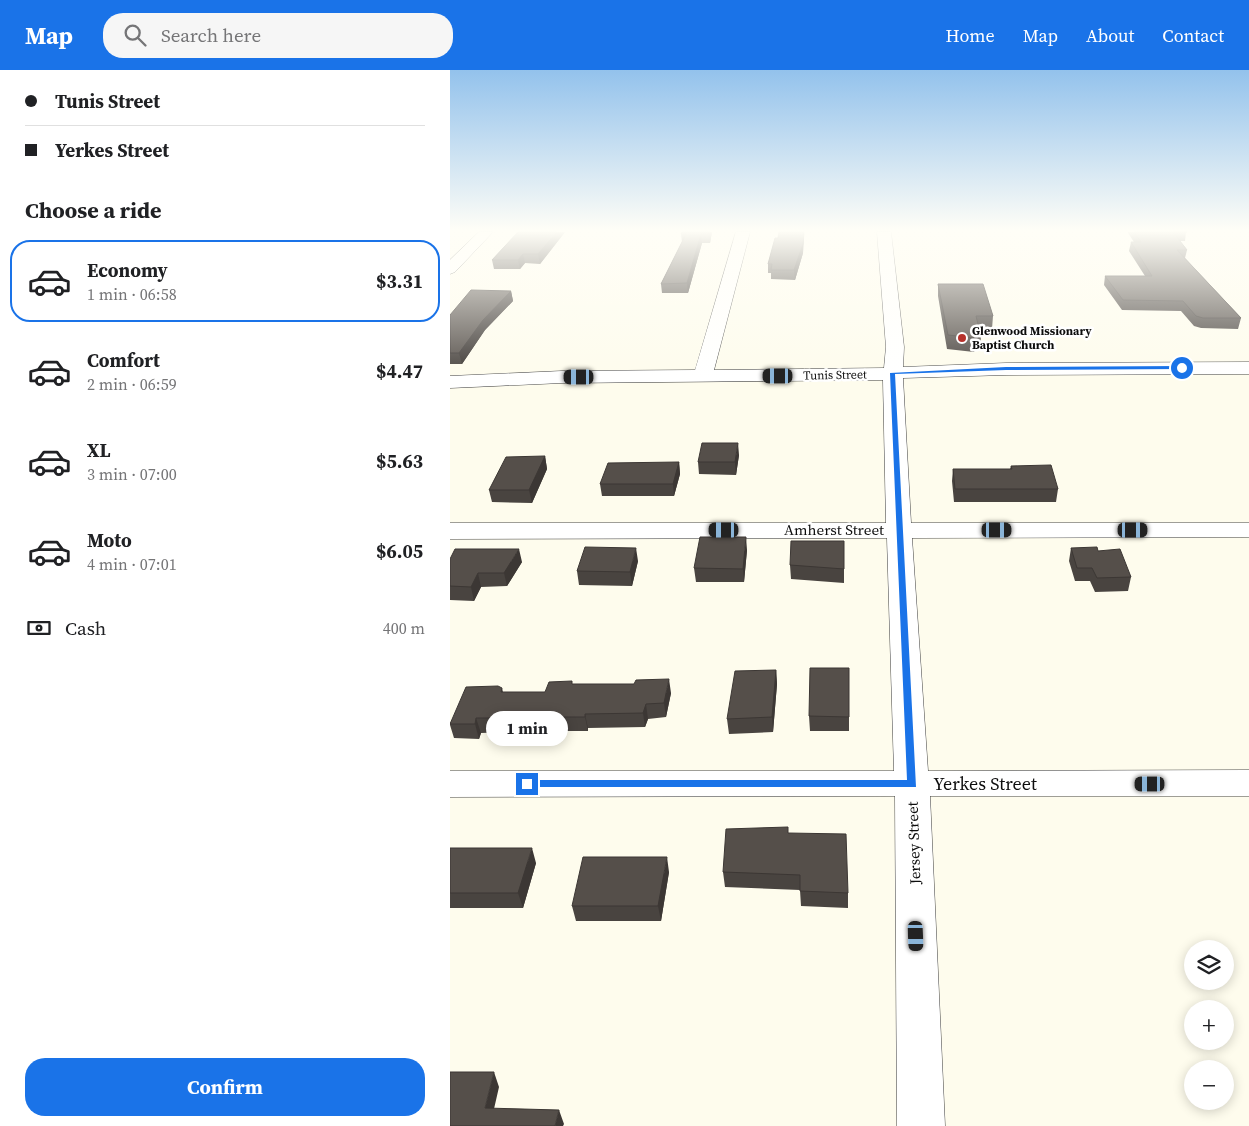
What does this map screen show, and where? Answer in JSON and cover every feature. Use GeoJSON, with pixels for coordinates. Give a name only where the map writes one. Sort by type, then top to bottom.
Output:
{"type":"FeatureCollection","features":[{"type":"Feature","properties":{"kind":"street"},"geometry":{"type":"LineString","coordinates":[[703,376],[730,281]]}},
{"type":"Feature","properties":{"kind":"street","name":"Jersey Street"},"geometry":{"type":"LineString","coordinates":[[889,281],[895,347],[892,373],[912,784],[922,1126]]}},
{"type":"Feature","properties":{"kind":"street","name":"Tunis Street"},"geometry":{"type":"LineString","coordinates":[[450,382],[562,377],[892,373],[1006,369],[1249,368]]}},
{"type":"Feature","properties":{"kind":"street","name":"Amherst Street"},"geometry":{"type":"LineString","coordinates":[[450,531],[1249,530]]}},
{"type":"Feature","properties":{"kind":"street","name":"Yerkes Street"},"geometry":{"type":"LineString","coordinates":[[450,784],[1249,783]]}},
{"type":"Feature","properties":{"kind":"building"},"geometry":{"type":"Polygon","coordinates":[[[662,281],[687,281],[687,283],[661,284],[662,281]]]}},
{"type":"Feature","properties":{"kind":"building"},"geometry":{"type":"Polygon","coordinates":[[[1109,281],[1206,281],[1241,318],[1203,318],[1196,316],[1183,301],[1123,300],[1109,281]]]}},
{"type":"Feature","properties":{"kind":"building"},"geometry":{"type":"Polygon","coordinates":[[[938,284],[983,284],[993,316],[976,316],[981,336],[974,336],[976,338],[948,335],[938,284]]]}},
{"type":"Feature","properties":{"kind":"building"},"geometry":{"type":"Polygon","coordinates":[[[471,290],[511,291],[483,320],[459,353],[450,353],[450,315],[471,290]]]}},
{"type":"Feature","properties":{"kind":"building"},"geometry":{"type":"Polygon","coordinates":[[[702,443],[738,443],[735,462],[698,462],[702,443]]]}},
{"type":"Feature","properties":{"kind":"building"},"geometry":{"type":"Polygon","coordinates":[[[545,456],[529,490],[489,490],[506,457],[545,456]]]}},
{"type":"Feature","properties":{"kind":"building"},"geometry":{"type":"Polygon","coordinates":[[[679,462],[673,484],[600,484],[608,463],[679,462]]]}},
{"type":"Feature","properties":{"kind":"building"},"geometry":{"type":"Polygon","coordinates":[[[1051,465],[1058,489],[955,489],[953,469],[1012,469],[1011,466],[1051,465]]]}},
{"type":"Feature","properties":{"kind":"building"},"geometry":{"type":"Polygon","coordinates":[[[700,537],[746,537],[743,569],[694,568],[700,537]]]}},
{"type":"Feature","properties":{"kind":"building"},"geometry":{"type":"Polygon","coordinates":[[[791,541],[844,541],[844,569],[790,565],[791,541]]]}},
{"type":"Feature","properties":{"kind":"building"},"geometry":{"type":"Polygon","coordinates":[[[585,547],[636,548],[630,572],[577,571],[585,547]]]}},
{"type":"Feature","properties":{"kind":"building"},"geometry":{"type":"Polygon","coordinates":[[[1097,547],[1098,551],[1120,549],[1131,577],[1097,578],[1092,568],[1077,568],[1071,548],[1097,547]]]}},
{"type":"Feature","properties":{"kind":"building"},"geometry":{"type":"Polygon","coordinates":[[[455,549],[519,549],[504,573],[478,573],[471,587],[450,586],[450,559],[455,549]]]}},
{"type":"Feature","properties":{"kind":"building"},"geometry":{"type":"Polygon","coordinates":[[[810,668],[849,668],[849,717],[809,716],[810,668]]]}},
{"type":"Feature","properties":{"kind":"building"},"geometry":{"type":"Polygon","coordinates":[[[776,670],[772,717],[727,719],[735,671],[776,670]]]}},
{"type":"Feature","properties":{"kind":"building"},"geometry":{"type":"Polygon","coordinates":[[[669,679],[664,703],[646,704],[643,713],[585,714],[585,717],[505,714],[504,718],[476,718],[475,724],[450,724],[466,687],[498,686],[502,688],[501,692],[545,692],[549,682],[572,681],[572,684],[634,684],[636,680],[669,679]]]}},
{"type":"Feature","properties":{"kind":"building"},"geometry":{"type":"Polygon","coordinates":[[[788,827],[788,833],[846,834],[848,893],[800,891],[800,875],[723,872],[726,829],[788,827]]]}},
{"type":"Feature","properties":{"kind":"building"},"geometry":{"type":"Polygon","coordinates":[[[450,848],[532,848],[518,893],[450,893],[450,848]]]}},
{"type":"Feature","properties":{"kind":"building"},"geometry":{"type":"Polygon","coordinates":[[[583,857],[667,857],[658,906],[572,906],[583,857]]]}},
{"type":"Feature","properties":{"kind":"building"},"geometry":{"type":"Polygon","coordinates":[[[450,1072],[494,1072],[485,1108],[559,1110],[555,1126],[450,1126],[450,1072]]]}},
{"type":"Feature","properties":{"kind":"place","name":"Glenwood Missionary Baptist Church"},"geometry":{"type":"Point","coordinates":[962,338]}},
{"type":"Feature","properties":{"kind":"route"},"geometry":{"type":"LineString","coordinates":[[527,784],[912,784],[892,373],[935,370],[1182,368]]}}]}
